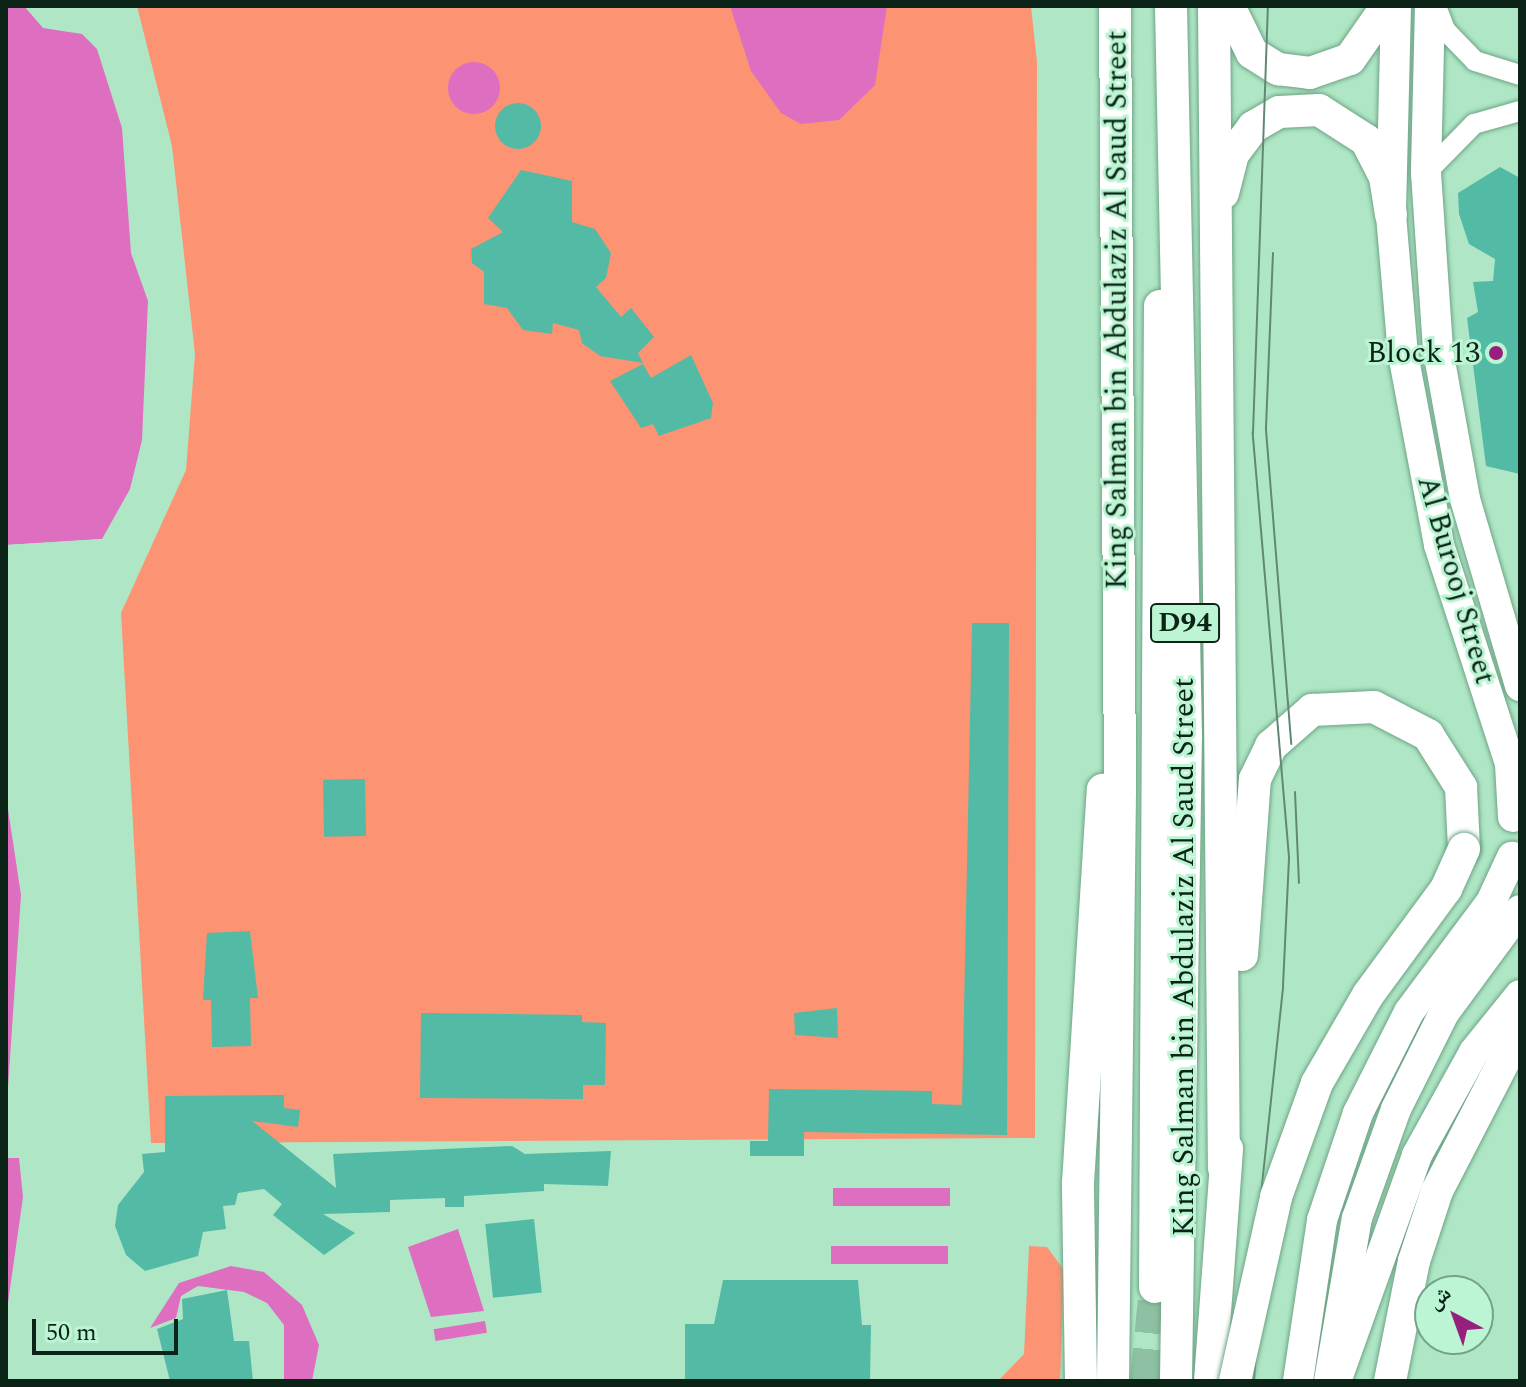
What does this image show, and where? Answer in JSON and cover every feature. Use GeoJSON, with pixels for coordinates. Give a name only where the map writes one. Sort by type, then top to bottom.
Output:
{"type":"FeatureCollection","features":[{"type":"Feature","properties":{"kind":"main road","name":"King Salman bin Abdulaziz Al Saud Street"},"geometry":{"type":"LineString","coordinates":[[1113,1381],[1117,704],[1115,6]]}},
{"type":"Feature","properties":{"kind":"main road","name":"King Salman bin Abdulaziz Al Saud Street"},"geometry":{"type":"LineString","coordinates":[[1171,6],[1172,205],[1186,735],[1176,1381]]}},
{"type":"Feature","properties":{"kind":"main road"},"geometry":{"type":"LineString","coordinates":[[1214,6],[1211,234],[1224,1168]]}},
{"type":"Feature","properties":{"kind":"main road"},"geometry":{"type":"LineString","coordinates":[[1229,6],[1252,53],[1278,69],[1310,73],[1350,59],[1387,6]]}},
{"type":"Feature","properties":{"kind":"main road"},"geometry":{"type":"LineString","coordinates":[[1211,234],[1240,143],[1268,117],[1291,110],[1319,110],[1352,125],[1385,177],[1391,215]]}},
{"type":"Feature","properties":{"kind":"main road"},"geometry":{"type":"LineString","coordinates":[[1155,1287],[1157,377],[1172,205]]}},
{"type":"Feature","properties":{"kind":"main road"},"geometry":{"type":"LineString","coordinates":[[1080,1374],[1078,1183],[1093,879],[1117,704]]}},
{"type":"Feature","properties":{"kind":"main road"},"geometry":{"type":"LineString","coordinates":[[1210,1381],[1252,797],[1271,746],[1296,719],[1332,705],[1374,707],[1412,722],[1453,768],[1466,807],[1464,849],[1446,889],[1368,995],[1317,1083],[1276,1197],[1235,1381]]}},
{"type":"Feature","properties":{"kind":"main road"},"geometry":{"type":"LineString","coordinates":[[1390,1381],[1414,1261],[1437,1191],[1520,1030]]}},
{"type":"Feature","properties":{"kind":"street","name":"Al Burooj Street"},"geometry":{"type":"LineString","coordinates":[[1396,6],[1391,215],[1415,431],[1439,545],[1507,751],[1517,813],[1516,863]]}},
{"type":"Feature","properties":{"kind":"street","name":"Al Burooj Street"},"geometry":{"type":"LineString","coordinates":[[1433,6],[1426,173],[1447,413],[1483,573],[1520,686]]}},
{"type":"Feature","properties":{"kind":"street"},"geometry":{"type":"LineString","coordinates":[[1433,6],[1458,47],[1495,70],[1520,75]]}},
{"type":"Feature","properties":{"kind":"street"},"geometry":{"type":"LineString","coordinates":[[1426,173],[1474,124],[1520,111]]}},
{"type":"Feature","properties":{"kind":"street"},"geometry":{"type":"LineString","coordinates":[[1298,1381],[1322,1220],[1358,1113],[1409,1012],[1491,902],[1516,863]]}},
{"type":"Feature","properties":{"kind":"street"},"geometry":{"type":"LineString","coordinates":[[1329,1381],[1357,1218],[1390,1123],[1444,1013],[1520,910]]}},
{"type":"Feature","properties":{"kind":"street"},"geometry":{"type":"LineString","coordinates":[[1335,1381],[1396,1210],[1443,1102],[1520,995]]}},
{"type":"Feature","properties":{"kind":"shaded area"},"geometry":{"type":"Polygon","coordinates":[[[6,6],[24,6],[43,28],[82,34],[97,49],[122,128],[131,253],[148,301],[142,440],[130,489],[102,539],[6,545],[6,6]]]}},
{"type":"Feature","properties":{"kind":"shaded area"},"geometry":{"type":"Polygon","coordinates":[[[137,6],[1031,6],[1037,62],[1035,1138],[151,1143],[121,613],[186,470],[195,354],[172,146],[137,6]]]}},
{"type":"Feature","properties":{"kind":"shaded area"},"geometry":{"type":"Polygon","coordinates":[[[730,6],[887,6],[875,85],[839,120],[801,124],[781,113],[751,71],[730,6]]]}},
{"type":"Feature","properties":{"kind":"shaded area"},"geometry":{"type":"Polygon","coordinates":[[[474,62],[492,70],[500,88],[492,106],[474,114],[456,106],[448,88],[456,70],[474,62]]]}},
{"type":"Feature","properties":{"kind":"shaded area"},"geometry":{"type":"Polygon","coordinates":[[[6,796],[21,895],[6,1117],[6,796]]]}},
{"type":"Feature","properties":{"kind":"shaded area"},"geometry":{"type":"Polygon","coordinates":[[[6,1158],[19,1158],[23,1197],[6,1317],[6,1158]]]}},
{"type":"Feature","properties":{"kind":"shaded area"},"geometry":{"type":"Polygon","coordinates":[[[833,1188],[950,1188],[950,1206],[833,1206],[833,1188]]]}},
{"type":"Feature","properties":{"kind":"shaded area"},"geometry":{"type":"Polygon","coordinates":[[[458,1229],[484,1311],[431,1317],[408,1247],[458,1229]]]}},
{"type":"Feature","properties":{"kind":"shaded area"},"geometry":{"type":"Polygon","coordinates":[[[831,1246],[948,1246],[948,1264],[831,1264],[831,1246]]]}},
{"type":"Feature","properties":{"kind":"shaded area"},"geometry":{"type":"Polygon","coordinates":[[[1029,1246],[1047,1247],[1064,1270],[1060,1381],[998,1381],[1024,1354],[1029,1246]]]}},
{"type":"Feature","properties":{"kind":"shaded area"},"geometry":{"type":"Polygon","coordinates":[[[231,1266],[264,1272],[302,1305],[319,1345],[312,1381],[284,1381],[284,1325],[267,1303],[244,1292],[198,1286],[181,1296],[176,1318],[150,1328],[179,1283],[231,1266]]]}},
{"type":"Feature","properties":{"kind":"shaded area"},"geometry":{"type":"Polygon","coordinates":[[[485,1321],[487,1333],[436,1341],[434,1329],[485,1321]]]}},
{"type":"Feature","properties":{"kind":"pier"},"geometry":{"type":"Polygon","coordinates":[[[102,539],[105,542],[6,549],[6,545],[102,539]]]}},
{"type":"Feature","properties":{"kind":"building"},"geometry":{"type":"Polygon","coordinates":[[[518,103],[535,109],[541,126],[535,143],[518,149],[501,143],[495,126],[501,109],[518,103]]]}},
{"type":"Feature","properties":{"kind":"building","name":"Block 13"},"geometry":{"type":"Polygon","coordinates":[[[1500,167],[1520,178],[1520,474],[1486,466],[1467,318],[1478,312],[1473,282],[1493,281],[1495,259],[1469,244],[1459,214],[1458,193],[1500,167]]]}},
{"type":"Feature","properties":{"kind":"building"},"geometry":{"type":"Polygon","coordinates":[[[521,170],[572,181],[572,222],[595,229],[611,253],[606,278],[596,287],[621,317],[631,308],[654,337],[638,353],[643,363],[600,356],[582,343],[579,330],[553,323],[552,334],[523,330],[507,308],[484,304],[484,272],[472,263],[471,249],[503,232],[488,218],[521,170]]]}},
{"type":"Feature","properties":{"kind":"building"},"geometry":{"type":"Polygon","coordinates":[[[691,355],[713,403],[711,418],[659,436],[653,424],[641,428],[610,381],[643,364],[651,378],[691,355]]]}},
{"type":"Feature","properties":{"kind":"building"},"geometry":{"type":"Polygon","coordinates":[[[972,623],[1009,623],[1007,1135],[804,1132],[804,1156],[750,1156],[750,1141],[768,1141],[769,1089],[932,1091],[932,1104],[962,1105],[972,623]]]}},
{"type":"Feature","properties":{"kind":"building"},"geometry":{"type":"Polygon","coordinates":[[[365,779],[366,836],[324,837],[323,780],[365,779]]]}},
{"type":"Feature","properties":{"kind":"building"},"geometry":{"type":"Polygon","coordinates":[[[250,931],[258,998],[250,998],[251,1046],[212,1047],[211,1000],[203,1000],[207,933],[250,931]]]}},
{"type":"Feature","properties":{"kind":"building"},"geometry":{"type":"Polygon","coordinates":[[[837,1008],[838,1038],[795,1035],[794,1013],[837,1008]]]}},
{"type":"Feature","properties":{"kind":"building"},"geometry":{"type":"Polygon","coordinates":[[[421,1013],[582,1015],[582,1022],[606,1023],[605,1085],[583,1085],[583,1099],[420,1098],[421,1013]]]}},
{"type":"Feature","properties":{"kind":"building"},"geometry":{"type":"Polygon","coordinates":[[[284,1095],[284,1108],[300,1110],[298,1127],[252,1121],[336,1188],[333,1154],[512,1146],[525,1154],[611,1151],[608,1186],[544,1184],[544,1191],[464,1196],[464,1207],[445,1207],[445,1198],[390,1200],[390,1212],[323,1214],[355,1233],[324,1255],[273,1215],[282,1204],[264,1189],[238,1193],[235,1205],[223,1206],[226,1229],[203,1232],[198,1256],[145,1271],[126,1255],[115,1226],[118,1205],[144,1172],[142,1154],[165,1152],[165,1096],[284,1095]]]}},
{"type":"Feature","properties":{"kind":"building"},"geometry":{"type":"Polygon","coordinates":[[[534,1219],[542,1293],[493,1298],[485,1224],[534,1219]]]}},
{"type":"Feature","properties":{"kind":"building"},"geometry":{"type":"Polygon","coordinates":[[[723,1280],[858,1280],[862,1325],[871,1325],[870,1381],[685,1381],[685,1324],[714,1324],[723,1280]]]}},
{"type":"Feature","properties":{"kind":"building"},"geometry":{"type":"Polygon","coordinates":[[[227,1290],[234,1341],[249,1341],[253,1381],[170,1381],[157,1329],[183,1319],[182,1299],[227,1290]]]}},
{"type":"Feature","properties":{"kind":"tunnel"},"geometry":{"type":"LineString","coordinates":[[1146,1381],[1155,1287]]}},
{"type":"Feature","properties":{"kind":"tram line"},"geometry":{"type":"LineString","coordinates":[[1241,1381],[1283,986],[1289,857],[1253,433],[1268,6]]}},
{"type":"Feature","properties":{"kind":"tram line"},"geometry":{"type":"LineString","coordinates":[[1273,253],[1266,430],[1291,744]]}},
{"type":"Feature","properties":{"kind":"tram line"},"geometry":{"type":"LineString","coordinates":[[1295,792],[1299,883]]}},
{"type":"Feature","properties":{"kind":"tram line"},"geometry":{"type":"LineString","coordinates":[[1254,1381],[1261,1273]]}},
{"type":"Feature","properties":{"kind":"place","name":"Block 13"},"geometry":{"type":"Point","coordinates":[1496,353]}}]}
